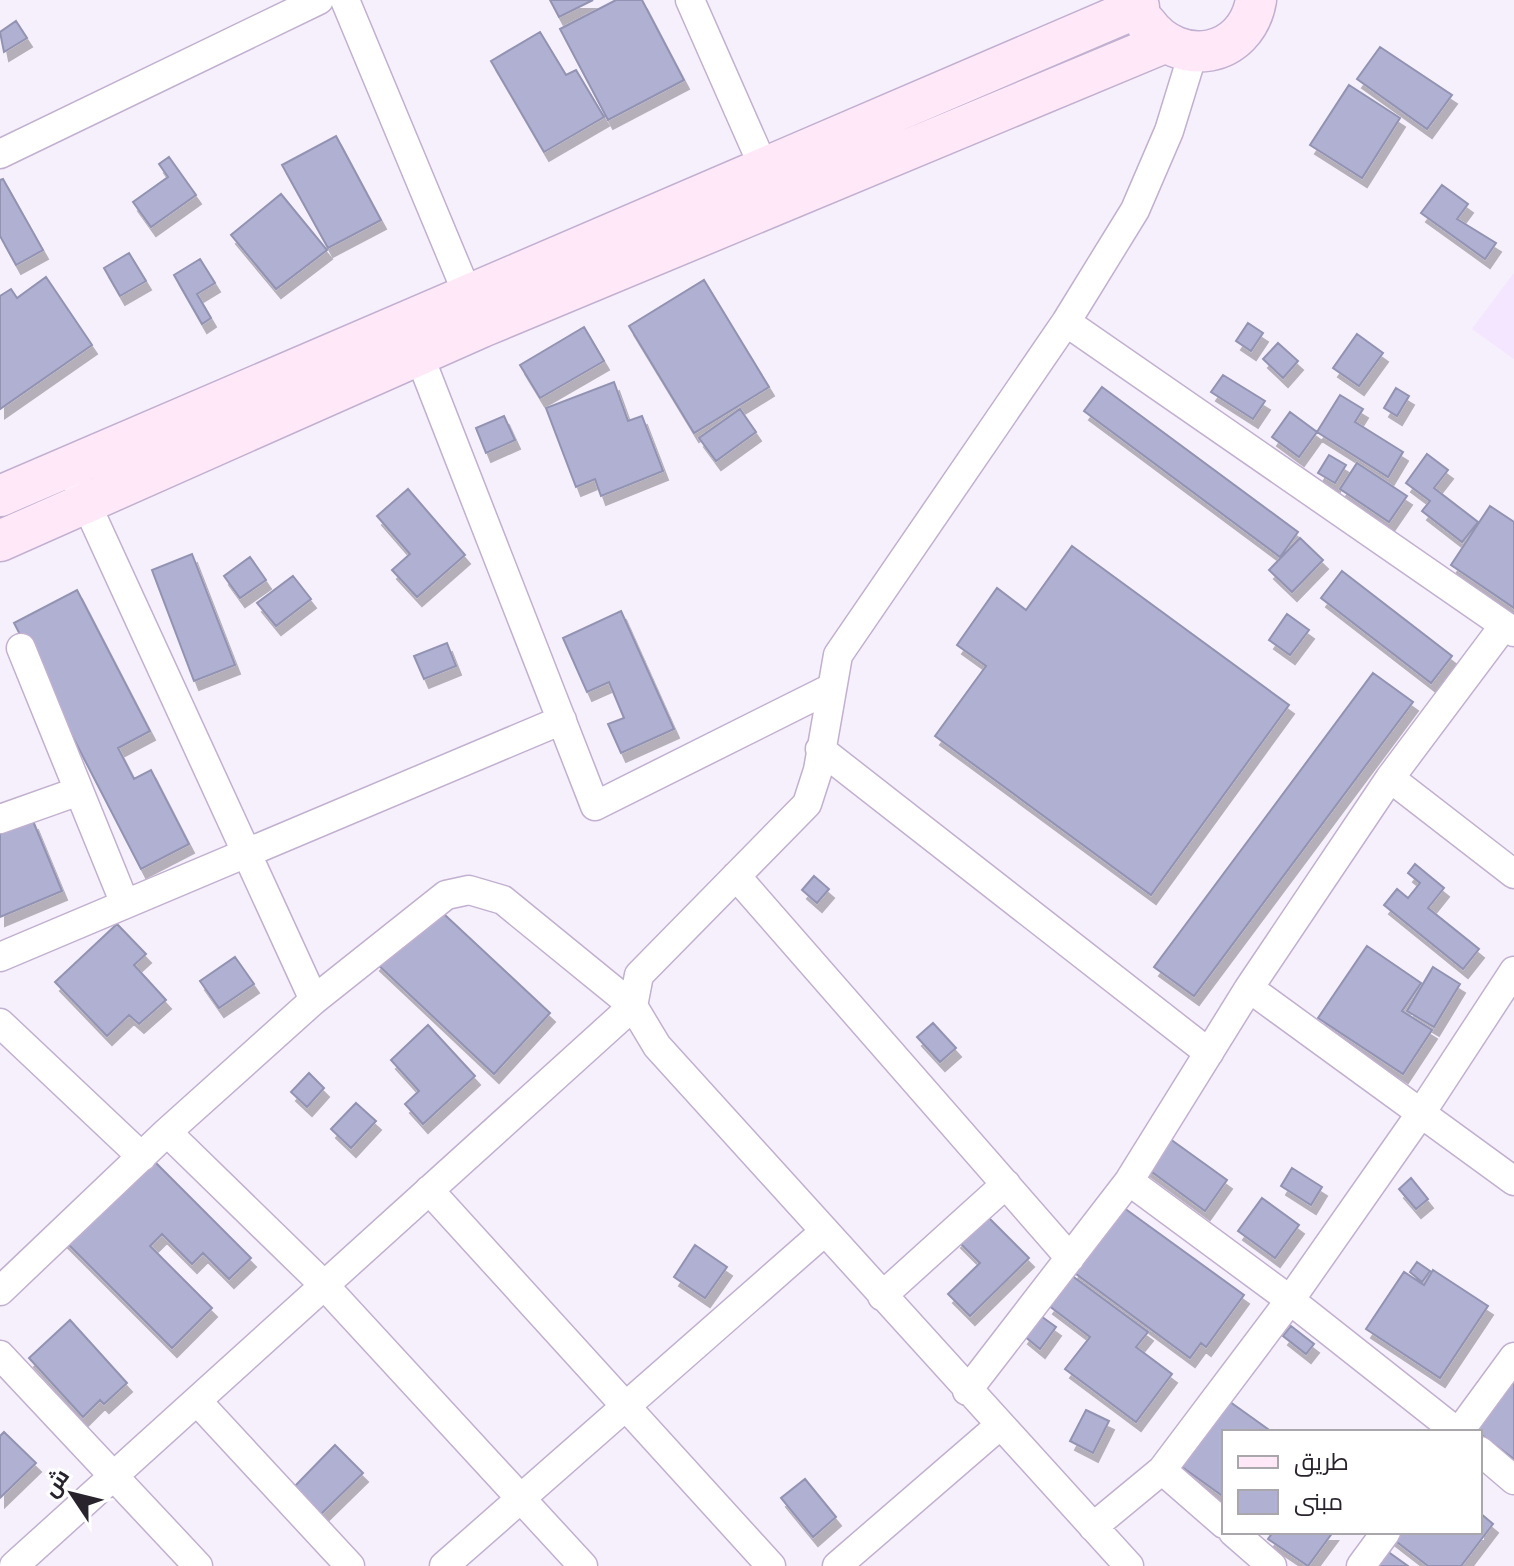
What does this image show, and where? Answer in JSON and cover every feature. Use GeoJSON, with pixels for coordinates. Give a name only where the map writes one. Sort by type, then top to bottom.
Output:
{"type":"FeatureCollection","features":[{"type":"Feature","properties":{"kind":"main road"},"geometry":{"type":"LineString","coordinates":[[0,496],[69,466],[475,311],[772,187],[1178,48],[1221,48],[1234,41],[1254,9],[1288,0]]}},
{"type":"Feature","properties":{"kind":"main road"},"geometry":{"type":"LineString","coordinates":[[772,187],[1139,3],[1145,21],[1178,48]]}},
{"type":"Feature","properties":{"kind":"main road"},"geometry":{"type":"LineString","coordinates":[[0,541],[419,355],[475,311]]}},
{"type":"Feature","properties":{"kind":"street"},"geometry":{"type":"LineString","coordinates":[[0,154],[319,0]]}},
{"type":"Feature","properties":{"kind":"street"},"geometry":{"type":"LineString","coordinates":[[345,0],[475,311]]}},
{"type":"Feature","properties":{"kind":"street"},"geometry":{"type":"LineString","coordinates":[[690,0],[772,187]]}},
{"type":"Feature","properties":{"kind":"street"},"geometry":{"type":"LineString","coordinates":[[14,1566],[633,1006],[639,975],[807,804],[838,655],[865,611],[1066,322],[1135,210],[1154,171],[1178,48]]}},
{"type":"Feature","properties":{"kind":"street"},"geometry":{"type":"LineString","coordinates":[[967,1391],[1129,1181],[1249,988],[1390,778],[1508,629],[1066,322]]}},
{"type":"Feature","properties":{"kind":"street"},"geometry":{"type":"LineString","coordinates":[[419,355],[595,806],[831,688]]}},
{"type":"Feature","properties":{"kind":"street"},"geometry":{"type":"LineString","coordinates":[[69,466],[314,1000]]}},
{"type":"Feature","properties":{"kind":"street"},"geometry":{"type":"LineString","coordinates":[[21,648],[125,904]]}},
{"type":"Feature","properties":{"kind":"street"},"geometry":{"type":"LineString","coordinates":[[0,957],[562,720]]}},
{"type":"Feature","properties":{"kind":"street"},"geometry":{"type":"LineString","coordinates":[[820,749],[1209,1053]]}},
{"type":"Feature","properties":{"kind":"street"},"geometry":{"type":"LineString","coordinates":[[1390,778],[1514,874]]}},
{"type":"Feature","properties":{"kind":"street"},"geometry":{"type":"LineString","coordinates":[[0,819],[79,791]]}},
{"type":"Feature","properties":{"kind":"street"},"geometry":{"type":"LineString","coordinates":[[736,876],[1070,1258]]}},
{"type":"Feature","properties":{"kind":"street"},"geometry":{"type":"LineString","coordinates":[[0,1291],[167,1132],[314,1000],[429,906],[446,895],[469,890],[503,900],[633,1006],[657,1046],[1129,1566]]}},
{"type":"Feature","properties":{"kind":"street"},"geometry":{"type":"LineString","coordinates":[[1093,1527],[1162,1470],[1290,1300],[1421,1113],[1514,971]]}},
{"type":"Feature","properties":{"kind":"street"},"geometry":{"type":"LineString","coordinates":[[1249,988],[1514,1181]]}},
{"type":"Feature","properties":{"kind":"street"},"geometry":{"type":"LineString","coordinates":[[0,1023],[142,1157]]}},
{"type":"Feature","properties":{"kind":"street"},"geometry":{"type":"LineString","coordinates":[[167,1132],[324,1285],[583,1566]]}},
{"type":"Feature","properties":{"kind":"street"},"geometry":{"type":"LineString","coordinates":[[1129,1181],[1290,1300],[1455,1430]]}},
{"type":"Feature","properties":{"kind":"street"},"geometry":{"type":"LineString","coordinates":[[882,1296],[1006,1184]]}},
{"type":"Feature","properties":{"kind":"street"},"geometry":{"type":"LineString","coordinates":[[429,1190],[771,1566]]}},
{"type":"Feature","properties":{"kind":"street"},"geometry":{"type":"LineString","coordinates":[[444,1566],[824,1232]]}},
{"type":"Feature","properties":{"kind":"street"},"geometry":{"type":"LineString","coordinates":[[0,1355],[190,1563]]}},
{"type":"Feature","properties":{"kind":"street"},"geometry":{"type":"LineString","coordinates":[[1459,1430],[1514,1357]]}},
{"type":"Feature","properties":{"kind":"street"},"geometry":{"type":"LineString","coordinates":[[197,1401],[350,1566]]}},
{"type":"Feature","properties":{"kind":"street"},"geometry":{"type":"LineString","coordinates":[[837,1566],[999,1426]]}},
{"type":"Feature","properties":{"kind":"street"},"geometry":{"type":"LineString","coordinates":[[1482,1453],[1514,1480]]}},
{"type":"Feature","properties":{"kind":"street"},"geometry":{"type":"LineString","coordinates":[[1162,1470],[1222,1522]]}},
{"type":"Feature","properties":{"kind":"street"},"geometry":{"type":"LineString","coordinates":[[1235,1534],[1272,1566]]}},
{"type":"Feature","properties":{"kind":"street"},"geometry":{"type":"LineString","coordinates":[[1361,1566],[1385,1534]]}},
{"type":"Feature","properties":{"kind":"shaded area"},"geometry":{"type":"Polygon","coordinates":[[[1514,273],[1514,359],[1472,329],[1514,273]]]}},
{"type":"Feature","properties":{"kind":"building"},"geometry":{"type":"Polygon","coordinates":[[[550,0],[593,0],[559,17],[550,0]]]}},
{"type":"Feature","properties":{"kind":"building"},"geometry":{"type":"Polygon","coordinates":[[[616,0],[642,0],[684,80],[608,120],[560,29],[616,0]]]}},
{"type":"Feature","properties":{"kind":"building"},"geometry":{"type":"Polygon","coordinates":[[[16,21],[27,38],[4,52],[0,32],[16,21]]]}},
{"type":"Feature","properties":{"kind":"building"},"geometry":{"type":"Polygon","coordinates":[[[540,32],[566,75],[576,70],[604,117],[544,152],[491,61],[540,32]]]}},
{"type":"Feature","properties":{"kind":"building"},"geometry":{"type":"Polygon","coordinates":[[[1380,47],[1452,95],[1427,129],[1357,79],[1380,47]]]}},
{"type":"Feature","properties":{"kind":"building"},"geometry":{"type":"Polygon","coordinates":[[[1349,85],[1400,118],[1362,178],[1310,145],[1349,85]]]}},
{"type":"Feature","properties":{"kind":"building"},"geometry":{"type":"Polygon","coordinates":[[[336,136],[381,220],[328,248],[282,165],[336,136]]]}},
{"type":"Feature","properties":{"kind":"building"},"geometry":{"type":"Polygon","coordinates":[[[169,157],[196,195],[151,227],[133,202],[168,177],[159,164],[169,157]]]}},
{"type":"Feature","properties":{"kind":"building"},"geometry":{"type":"Polygon","coordinates":[[[3,179],[43,250],[16,265],[0,236],[0,180],[3,179]]]}},
{"type":"Feature","properties":{"kind":"building"},"geometry":{"type":"Polygon","coordinates":[[[1442,185],[1468,204],[1457,219],[1496,243],[1485,259],[1421,213],[1442,185]]]}},
{"type":"Feature","properties":{"kind":"building"},"geometry":{"type":"Polygon","coordinates":[[[281,194],[327,250],[276,289],[231,235],[281,194]]]}},
{"type":"Feature","properties":{"kind":"building"},"geometry":{"type":"Polygon","coordinates":[[[129,253],[146,281],[120,296],[104,268],[129,253]]]}},
{"type":"Feature","properties":{"kind":"building"},"geometry":{"type":"Polygon","coordinates":[[[200,259],[215,283],[197,294],[211,318],[202,324],[174,275],[200,259]]]}},
{"type":"Feature","properties":{"kind":"building"},"geometry":{"type":"Polygon","coordinates":[[[46,277],[92,345],[0,409],[0,296],[11,289],[17,298],[46,277]]]}},
{"type":"Feature","properties":{"kind":"building"},"geometry":{"type":"Polygon","coordinates":[[[704,280],[769,387],[694,433],[629,326],[704,280]]]}},
{"type":"Feature","properties":{"kind":"building"},"geometry":{"type":"Polygon","coordinates":[[[1248,323],[1263,333],[1251,351],[1236,341],[1248,323]]]}},
{"type":"Feature","properties":{"kind":"building"},"geometry":{"type":"Polygon","coordinates":[[[584,327],[604,361],[540,398],[520,365],[584,327]]]}},
{"type":"Feature","properties":{"kind":"building"},"geometry":{"type":"Polygon","coordinates":[[[1357,334],[1383,353],[1359,386],[1333,368],[1357,334]]]}},
{"type":"Feature","properties":{"kind":"building"},"geometry":{"type":"Polygon","coordinates":[[[1278,343],[1298,361],[1283,378],[1263,359],[1278,343]]]}},
{"type":"Feature","properties":{"kind":"building"},"geometry":{"type":"Polygon","coordinates":[[[1223,375],[1265,401],[1253,419],[1211,392],[1223,375]]]}},
{"type":"Feature","properties":{"kind":"building"},"geometry":{"type":"Polygon","coordinates":[[[614,382],[628,421],[642,416],[663,471],[601,496],[595,479],[576,487],[546,408],[614,382]]]}},
{"type":"Feature","properties":{"kind":"building"},"geometry":{"type":"Polygon","coordinates":[[[1102,387],[1298,532],[1280,557],[1084,411],[1102,387]]]}},
{"type":"Feature","properties":{"kind":"building"},"geometry":{"type":"Polygon","coordinates":[[[1396,388],[1409,396],[1397,416],[1384,408],[1396,388]]]}},
{"type":"Feature","properties":{"kind":"building"},"geometry":{"type":"Polygon","coordinates":[[[1340,395],[1363,409],[1355,422],[1403,452],[1388,477],[1317,432],[1340,395]]]}},
{"type":"Feature","properties":{"kind":"building"},"geometry":{"type":"Polygon","coordinates":[[[740,409],[756,432],[716,461],[699,438],[740,409]]]}},
{"type":"Feature","properties":{"kind":"building"},"geometry":{"type":"Polygon","coordinates":[[[1290,412],[1317,432],[1299,457],[1272,437],[1290,412]]]}},
{"type":"Feature","properties":{"kind":"building"},"geometry":{"type":"Polygon","coordinates":[[[504,416],[515,440],[486,453],[476,428],[504,416]]]}},
{"type":"Feature","properties":{"kind":"building"},"geometry":{"type":"Polygon","coordinates":[[[1427,454],[1448,470],[1434,488],[1478,522],[1462,542],[1422,511],[1430,501],[1406,483],[1427,454]]]}},
{"type":"Feature","properties":{"kind":"building"},"geometry":{"type":"Polygon","coordinates":[[[1329,455],[1346,465],[1335,483],[1318,473],[1329,455]]]}},
{"type":"Feature","properties":{"kind":"building"},"geometry":{"type":"Polygon","coordinates":[[[1357,463],[1407,496],[1389,522],[1340,489],[1357,463]]]}},
{"type":"Feature","properties":{"kind":"building"},"geometry":{"type":"Polygon","coordinates":[[[408,489],[465,555],[417,597],[392,570],[410,554],[377,516],[408,489]]]}},
{"type":"Feature","properties":{"kind":"building"},"geometry":{"type":"Polygon","coordinates":[[[1490,506],[1514,522],[1514,608],[1451,565],[1490,506]]]}},
{"type":"Feature","properties":{"kind":"building"},"geometry":{"type":"Polygon","coordinates":[[[1300,538],[1323,560],[1292,592],[1269,570],[1300,538]]]}},
{"type":"Feature","properties":{"kind":"building"},"geometry":{"type":"Polygon","coordinates":[[[1072,546],[1289,705],[1151,895],[935,736],[986,666],[957,645],[997,588],[1026,610],[1072,546]]]}},
{"type":"Feature","properties":{"kind":"building"},"geometry":{"type":"Polygon","coordinates":[[[192,554],[235,665],[194,681],[152,570],[192,554]]]}},
{"type":"Feature","properties":{"kind":"building"},"geometry":{"type":"Polygon","coordinates":[[[250,557],[266,580],[240,598],[224,576],[250,557]]]}},
{"type":"Feature","properties":{"kind":"building"},"geometry":{"type":"Polygon","coordinates":[[[1342,571],[1452,656],[1431,683],[1321,598],[1342,571]]]}},
{"type":"Feature","properties":{"kind":"building"},"geometry":{"type":"Polygon","coordinates":[[[293,576],[311,599],[276,626],[257,603],[293,576]]]}},
{"type":"Feature","properties":{"kind":"building"},"geometry":{"type":"Polygon","coordinates":[[[77,590],[150,731],[118,748],[134,779],[151,770],[189,844],[141,869],[14,623],[77,590]]]}},
{"type":"Feature","properties":{"kind":"building"},"geometry":{"type":"Polygon","coordinates":[[[621,611],[674,729],[621,753],[608,724],[624,718],[609,682],[587,692],[563,638],[621,611]]]}},
{"type":"Feature","properties":{"kind":"building"},"geometry":{"type":"Polygon","coordinates":[[[1287,614],[1309,630],[1290,655],[1269,640],[1287,614]]]}},
{"type":"Feature","properties":{"kind":"building"},"geometry":{"type":"Polygon","coordinates":[[[447,643],[456,666],[424,679],[414,656],[447,643]]]}},
{"type":"Feature","properties":{"kind":"building"},"geometry":{"type":"Polygon","coordinates":[[[1373,673],[1413,702],[1194,996],[1154,967],[1373,673]]]}},
{"type":"Feature","properties":{"kind":"building"},"geometry":{"type":"Polygon","coordinates":[[[33,821],[62,891],[0,917],[0,834],[33,821]]]}},
{"type":"Feature","properties":{"kind":"building"},"geometry":{"type":"Polygon","coordinates":[[[1415,864],[1444,888],[1428,908],[1479,949],[1463,969],[1384,905],[1397,889],[1408,898],[1420,883],[1408,873],[1415,864]]]}},
{"type":"Feature","properties":{"kind":"building"},"geometry":{"type":"Polygon","coordinates":[[[814,876],[829,889],[817,903],[802,890],[814,876]]]}},
{"type":"Feature","properties":{"kind":"building"},"geometry":{"type":"Polygon","coordinates":[[[431,902],[550,1013],[494,1074],[375,962],[431,902]]]}},
{"type":"Feature","properties":{"kind":"building"},"geometry":{"type":"Polygon","coordinates":[[[117,924],[146,954],[134,965],[166,1000],[139,1024],[129,1015],[107,1036],[55,982],[117,924]]]}},
{"type":"Feature","properties":{"kind":"building"},"geometry":{"type":"Polygon","coordinates":[[[1367,946],[1421,983],[1402,1011],[1432,1030],[1403,1074],[1318,1018],[1367,946]]]}},
{"type":"Feature","properties":{"kind":"building"},"geometry":{"type":"Polygon","coordinates":[[[235,957],[254,984],[219,1008],[200,981],[235,957]]]}},
{"type":"Feature","properties":{"kind":"building"},"geometry":{"type":"Polygon","coordinates":[[[1433,967],[1460,984],[1434,1027],[1407,1011],[1433,967]]]}},
{"type":"Feature","properties":{"kind":"building"},"geometry":{"type":"Polygon","coordinates":[[[933,1023],[956,1048],[940,1062],[917,1037],[933,1023]]]}},
{"type":"Feature","properties":{"kind":"building"},"geometry":{"type":"Polygon","coordinates":[[[428,1025],[475,1076],[423,1124],[405,1104],[419,1091],[391,1060],[428,1025]]]}},
{"type":"Feature","properties":{"kind":"building"},"geometry":{"type":"Polygon","coordinates":[[[309,1073],[324,1088],[307,1107],[291,1092],[309,1073]]]}},
{"type":"Feature","properties":{"kind":"building"},"geometry":{"type":"Polygon","coordinates":[[[356,1103],[376,1121],[351,1148],[331,1129],[356,1103]]]}},
{"type":"Feature","properties":{"kind":"building"},"geometry":{"type":"Polygon","coordinates":[[[1159,1131],[1227,1180],[1205,1211],[1137,1161],[1159,1131]]]}},
{"type":"Feature","properties":{"kind":"building"},"geometry":{"type":"Polygon","coordinates":[[[140,1147],[251,1258],[229,1279],[203,1253],[192,1264],[162,1234],[150,1246],[212,1308],[172,1348],[56,1232],[140,1147]]]}},
{"type":"Feature","properties":{"kind":"building"},"geometry":{"type":"Polygon","coordinates":[[[1292,1168],[1322,1187],[1311,1205],[1281,1186],[1292,1168]]]}},
{"type":"Feature","properties":{"kind":"building"},"geometry":{"type":"Polygon","coordinates":[[[1411,1178],[1428,1199],[1416,1209],[1399,1189],[1411,1178]]]}},
{"type":"Feature","properties":{"kind":"building"},"geometry":{"type":"Polygon","coordinates":[[[1262,1198],[1299,1225],[1275,1258],[1238,1231],[1262,1198]]]}},
{"type":"Feature","properties":{"kind":"building"},"geometry":{"type":"Polygon","coordinates":[[[1120,1205],[1244,1295],[1206,1347],[1201,1343],[1190,1358],[1072,1271],[1120,1205]]]}},
{"type":"Feature","properties":{"kind":"building"},"geometry":{"type":"Polygon","coordinates":[[[983,1212],[1029,1258],[970,1316],[948,1294],[980,1263],[956,1239],[983,1212]]]}},
{"type":"Feature","properties":{"kind":"building"},"geometry":{"type":"Polygon","coordinates":[[[695,1245],[727,1267],[705,1298],[674,1277],[695,1245]]]}},
{"type":"Feature","properties":{"kind":"building"},"geometry":{"type":"Polygon","coordinates":[[[1417,1262],[1430,1271],[1422,1282],[1410,1272],[1417,1262]]]}},
{"type":"Feature","properties":{"kind":"building"},"geometry":{"type":"Polygon","coordinates":[[[1433,1270],[1488,1306],[1440,1378],[1366,1329],[1404,1272],[1424,1285],[1433,1270]]]}},
{"type":"Feature","properties":{"kind":"building"},"geometry":{"type":"Polygon","coordinates":[[[1071,1275],[1148,1332],[1136,1347],[1172,1374],[1136,1422],[1065,1369],[1090,1337],[1048,1305],[1071,1275]]]}},
{"type":"Feature","properties":{"kind":"building"},"geometry":{"type":"Polygon","coordinates":[[[1038,1314],[1056,1327],[1040,1349],[1023,1335],[1038,1314]]]}},
{"type":"Feature","properties":{"kind":"building"},"geometry":{"type":"Polygon","coordinates":[[[70,1320],[127,1383],[104,1404],[100,1400],[83,1417],[29,1358],[70,1320]]]}},
{"type":"Feature","properties":{"kind":"building"},"geometry":{"type":"Polygon","coordinates":[[[1291,1326],[1314,1344],[1306,1354],[1283,1336],[1291,1326]]]}},
{"type":"Feature","properties":{"kind":"building"},"geometry":{"type":"Polygon","coordinates":[[[1514,1379],[1514,1459],[1482,1435],[1482,1430],[1471,1427],[1514,1379]]]}},
{"type":"Feature","properties":{"kind":"building"},"geometry":{"type":"Polygon","coordinates":[[[1212,1389],[1269,1430],[1222,1430],[1222,1496],[1164,1454],[1212,1389]]]}},
{"type":"Feature","properties":{"kind":"building"},"geometry":{"type":"Polygon","coordinates":[[[1086,1410],[1109,1421],[1093,1453],[1070,1441],[1086,1410]]]}},
{"type":"Feature","properties":{"kind":"building"},"geometry":{"type":"Polygon","coordinates":[[[4,1432],[36,1463],[0,1498],[0,1436],[4,1432]]]}},
{"type":"Feature","properties":{"kind":"building"},"geometry":{"type":"Polygon","coordinates":[[[335,1445],[363,1473],[321,1514],[294,1487],[335,1445]]]}},
{"type":"Feature","properties":{"kind":"building"},"geometry":{"type":"Polygon","coordinates":[[[805,1479],[836,1517],[813,1537],[781,1498],[805,1479]]]}},
{"type":"Feature","properties":{"kind":"building"},"geometry":{"type":"Polygon","coordinates":[[[1482,1515],[1493,1524],[1461,1566],[1428,1566],[1387,1534],[1482,1534],[1482,1515]]]}},
{"type":"Feature","properties":{"kind":"building"},"geometry":{"type":"Polygon","coordinates":[[[1272,1534],[1332,1534],[1308,1566],[1268,1539],[1272,1534]]]}},
{"type":"Feature","properties":{"kind":"building"},"geometry":{"type":"Polygon","coordinates":[[[1380,1546],[1408,1566],[1366,1566],[1380,1546]]]}}]}
